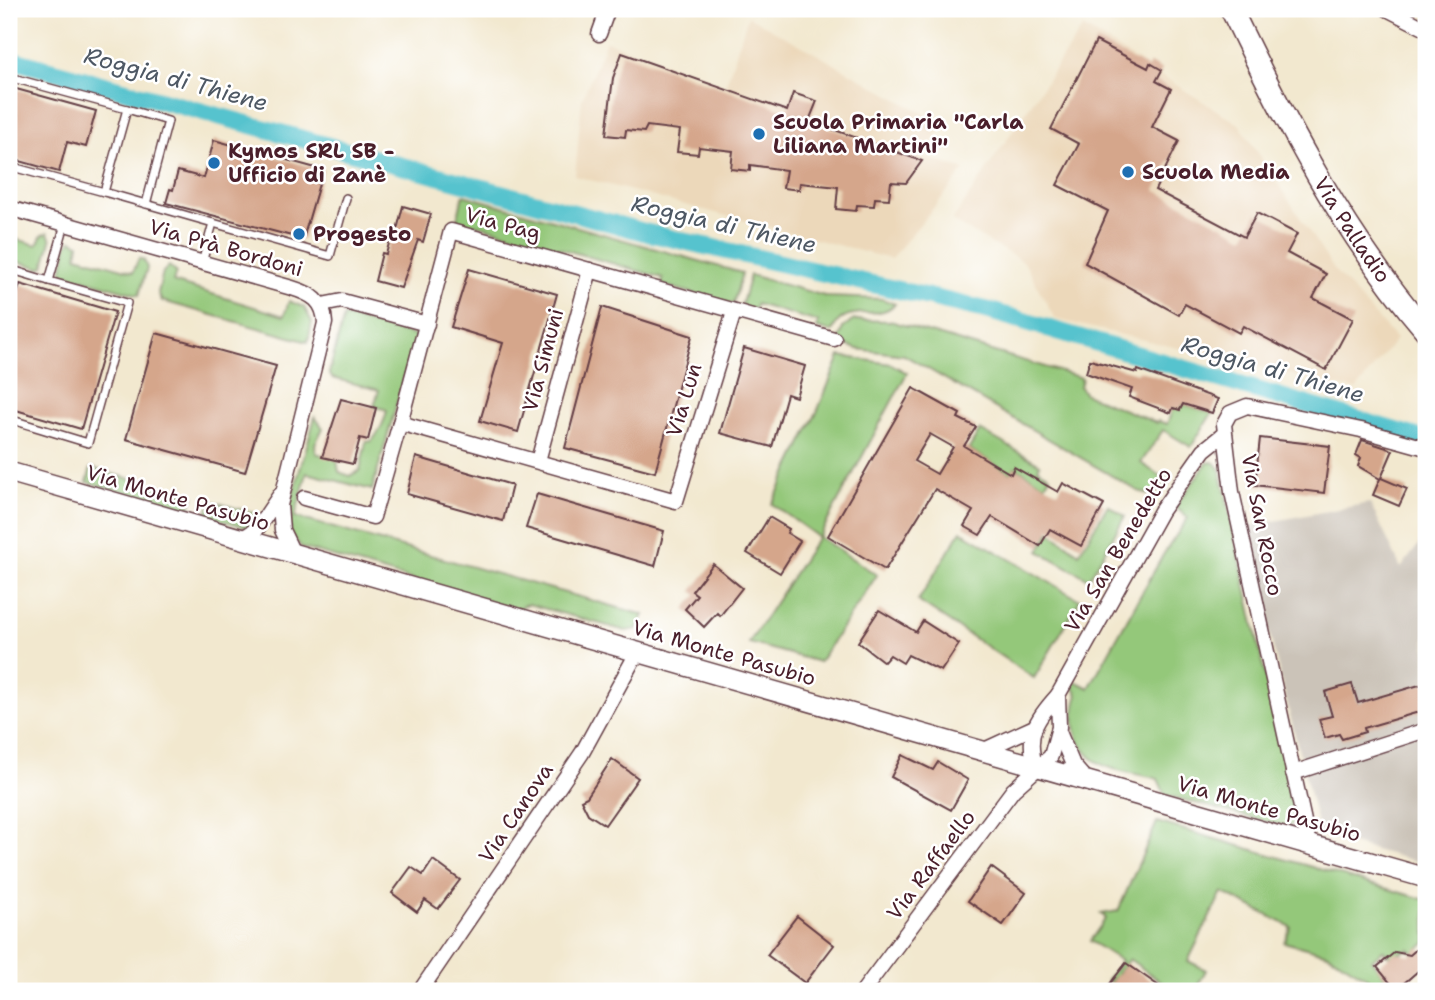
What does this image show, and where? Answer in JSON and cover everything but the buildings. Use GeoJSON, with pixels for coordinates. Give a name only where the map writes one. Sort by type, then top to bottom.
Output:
{"type":"FeatureCollection","features":[{"type":"Feature","properties":{"kind":"main road","name":"Via Palladio"},"geometry":{"type":"LineString","coordinates":[[1231,9],[1325,192],[1362,249],[1426,331]]}},
{"type":"Feature","properties":{"kind":"main road","name":"Via Monte Pasubio"},"geometry":{"type":"LineString","coordinates":[[9,472],[1426,878]]}},
{"type":"Feature","properties":{"kind":"street"},"geometry":{"type":"LineString","coordinates":[[599,34],[608,9]]}},
{"type":"Feature","properties":{"kind":"street"},"geometry":{"type":"LineString","coordinates":[[1387,9],[1425,27]]}},
{"type":"Feature","properties":{"kind":"street","name":"Via Prà Bordoni"},"geometry":{"type":"LineString","coordinates":[[9,208],[311,294],[322,304]]}},
{"type":"Feature","properties":{"kind":"street","name":"Via Pag"},"geometry":{"type":"LineString","coordinates":[[304,498],[373,517],[451,231],[834,339]]}},
{"type":"Feature","properties":{"kind":"street","name":"Via Simuni"},"geometry":{"type":"LineString","coordinates":[[538,461],[590,270]]}},
{"type":"Feature","properties":{"kind":"street"},"geometry":{"type":"LineString","coordinates":[[294,555],[280,518],[281,492],[325,323],[322,304],[342,301],[427,324]]}},
{"type":"Feature","properties":{"kind":"street","name":"Via Lun"},"geometry":{"type":"LineString","coordinates":[[538,461],[676,501],[734,312]]}},
{"type":"Feature","properties":{"kind":"street","name":"Via San Rocco"},"geometry":{"type":"LineString","coordinates":[[1309,845],[1232,492],[1224,424],[1230,413],[1247,406],[1361,430],[1426,448]]}},
{"type":"Feature","properties":{"kind":"street"},"geometry":{"type":"LineString","coordinates":[[400,423],[538,461]]}},
{"type":"Feature","properties":{"kind":"street","name":"Via San Benedetto"},"geometry":{"type":"LineString","coordinates":[[1032,728],[1058,695],[1161,511],[1204,450],[1224,434]]}},
{"type":"Feature","properties":{"kind":"street"},"geometry":{"type":"LineString","coordinates":[[240,540],[257,529],[281,492]]}},
{"type":"Feature","properties":{"kind":"street","name":"Via Canova"},"geometry":{"type":"LineString","coordinates":[[420,991],[582,753],[638,651]]}},
{"type":"Feature","properties":{"kind":"street"},"geometry":{"type":"LineString","coordinates":[[981,751],[1032,728],[1031,754],[1036,768],[1051,756],[1059,729],[1058,695]]}},
{"type":"Feature","properties":{"kind":"street"},"geometry":{"type":"LineString","coordinates":[[1059,729],[1073,765],[1088,782]]}},
{"type":"Feature","properties":{"kind":"street"},"geometry":{"type":"LineString","coordinates":[[1293,773],[1426,730]]}},
{"type":"Feature","properties":{"kind":"street","name":"Via Raffaello"},"geometry":{"type":"LineString","coordinates":[[863,991],[1013,790],[1036,768]]}},
{"type":"Feature","properties":{"kind":"lane"},"geometry":{"type":"LineString","coordinates":[[9,77],[168,121],[146,204]]}},
{"type":"Feature","properties":{"kind":"lane"},"geometry":{"type":"LineString","coordinates":[[103,192],[127,109]]}},
{"type":"Feature","properties":{"kind":"lane"},"geometry":{"type":"LineString","coordinates":[[9,166],[330,256],[346,198]]}},
{"type":"Feature","properties":{"kind":"lane"},"geometry":{"type":"LineString","coordinates":[[202,263],[213,223]]}},
{"type":"Feature","properties":{"kind":"lane"},"geometry":{"type":"LineString","coordinates":[[49,281],[65,224]]}},
{"type":"Feature","properties":{"kind":"lane"},"geometry":{"type":"LineString","coordinates":[[9,288],[11,270],[127,303],[88,443],[9,419]]}},
{"type":"Feature","properties":{"kind":"shaded area","name":"Scuola Primaria \"Carla Liliana Martini\""},"geometry":{"type":"Polygon","coordinates":[[[748,16],[944,125],[923,156],[965,170],[891,259],[575,176],[582,99],[606,41],[725,87],[748,16]]]}},
{"type":"Feature","properties":{"kind":"shaded area","name":"Scuola Media"},"geometry":{"type":"Polygon","coordinates":[[[1083,27],[1239,124],[1335,271],[1396,339],[1356,390],[1055,319],[1024,262],[952,221],[1083,27]]]}},
{"type":"Feature","properties":{"kind":"shaded area"},"geometry":{"type":"Polygon","coordinates":[[[1370,503],[1401,568],[1426,535],[1426,864],[1320,835],[1243,527],[1370,503]]]}},
{"type":"Feature","properties":{"kind":"green space"},"geometry":{"type":"Polygon","coordinates":[[[463,195],[742,273],[733,304],[662,285],[663,278],[475,224],[473,231],[456,225],[463,195]]]}},
{"type":"Feature","properties":{"kind":"green space"},"geometry":{"type":"Polygon","coordinates":[[[48,233],[51,240],[44,266],[40,268],[9,259],[9,237],[37,245],[42,235],[48,233]]]}},
{"type":"Feature","properties":{"kind":"green space"},"geometry":{"type":"Polygon","coordinates":[[[72,240],[79,244],[77,256],[133,272],[139,258],[144,260],[147,268],[139,295],[62,273],[67,245],[72,240]]]}},
{"type":"Feature","properties":{"kind":"green space"},"geometry":{"type":"Polygon","coordinates":[[[169,266],[176,272],[173,282],[284,316],[289,301],[304,307],[312,322],[308,342],[162,301],[158,293],[163,272],[169,266]]]}},
{"type":"Feature","properties":{"kind":"green space"},"geometry":{"type":"Polygon","coordinates":[[[750,275],[828,297],[882,299],[895,304],[879,312],[844,317],[837,322],[832,332],[817,328],[818,322],[756,304],[754,311],[741,307],[750,275]]]}},
{"type":"Feature","properties":{"kind":"green space"},"geometry":{"type":"Polygon","coordinates":[[[344,316],[416,336],[372,490],[307,473],[295,517],[644,615],[637,629],[626,631],[528,604],[521,606],[520,611],[302,548],[290,533],[287,515],[315,417],[323,428],[315,444],[316,453],[337,460],[339,472],[350,476],[360,470],[366,442],[372,441],[377,434],[387,410],[374,406],[379,390],[332,378],[329,373],[344,316]]]}},
{"type":"Feature","properties":{"kind":"green space"},"geometry":{"type":"Polygon","coordinates":[[[854,320],[890,321],[1082,378],[1080,387],[1085,394],[1157,423],[1167,424],[1173,408],[1180,410],[1183,404],[1212,413],[1191,447],[1163,430],[1141,463],[1169,482],[1167,485],[1162,483],[1154,496],[1138,491],[904,355],[857,349],[838,342],[843,328],[854,320]]]}},
{"type":"Feature","properties":{"kind":"green space"},"geometry":{"type":"Polygon","coordinates":[[[840,356],[891,364],[907,373],[819,537],[877,575],[819,662],[749,643],[818,537],[772,504],[817,412],[840,356]]]}},
{"type":"Feature","properties":{"kind":"green space"},"geometry":{"type":"Polygon","coordinates":[[[980,430],[1040,464],[1038,469],[1050,476],[1045,485],[1015,467],[1011,474],[969,449],[980,430]]]}},
{"type":"Feature","properties":{"kind":"green space"},"geometry":{"type":"Polygon","coordinates":[[[1213,462],[1220,468],[1297,822],[1286,827],[1165,795],[1158,779],[1109,768],[1089,756],[1075,728],[1074,709],[1078,695],[1072,685],[1077,682],[1089,688],[1163,555],[1188,518],[1175,507],[1207,463],[1213,462]]]}},
{"type":"Feature","properties":{"kind":"green space"},"geometry":{"type":"Polygon","coordinates":[[[91,468],[194,496],[189,511],[87,482],[91,468]]]}},
{"type":"Feature","properties":{"kind":"green space"},"geometry":{"type":"Polygon","coordinates":[[[211,501],[260,515],[247,527],[206,516],[211,501]]]}},
{"type":"Feature","properties":{"kind":"green space"},"geometry":{"type":"Polygon","coordinates":[[[1108,505],[1125,516],[1089,579],[1039,551],[1050,532],[1079,553],[1108,505]]]}},
{"type":"Feature","properties":{"kind":"green space"},"geometry":{"type":"Polygon","coordinates":[[[961,531],[1080,600],[1034,678],[918,601],[961,531]]]}},
{"type":"Feature","properties":{"kind":"green space"},"geometry":{"type":"Polygon","coordinates":[[[1157,822],[1426,900],[1426,943],[1413,953],[1409,949],[1390,957],[1383,950],[1372,960],[1385,977],[1378,984],[1328,954],[1284,942],[1291,927],[1222,892],[1188,961],[1206,970],[1195,991],[1174,991],[1129,959],[1110,983],[1107,980],[1121,961],[1090,941],[1106,918],[1101,914],[1118,911],[1157,822]]]}},
{"type":"Feature","properties":{"kind":"waterway","name":"Roggia di Thiene"},"geometry":{"type":"LineString","coordinates":[[9,59],[644,232],[990,311],[1426,440]]}},
{"type":"Feature","properties":{"kind":"place","name":"Scuola Primaria \"Carla Liliana Martini\""},"geometry":{"type":"Point","coordinates":[759,134]}},
{"type":"Feature","properties":{"kind":"place","name":"Kymos SRL SB - Ufficio di Zanè"},"geometry":{"type":"Point","coordinates":[214,163]}},
{"type":"Feature","properties":{"kind":"place","name":"Scuola Media"},"geometry":{"type":"Point","coordinates":[1128,172]}},
{"type":"Feature","properties":{"kind":"place","name":"Progesto"},"geometry":{"type":"Point","coordinates":[299,234]}}]}
